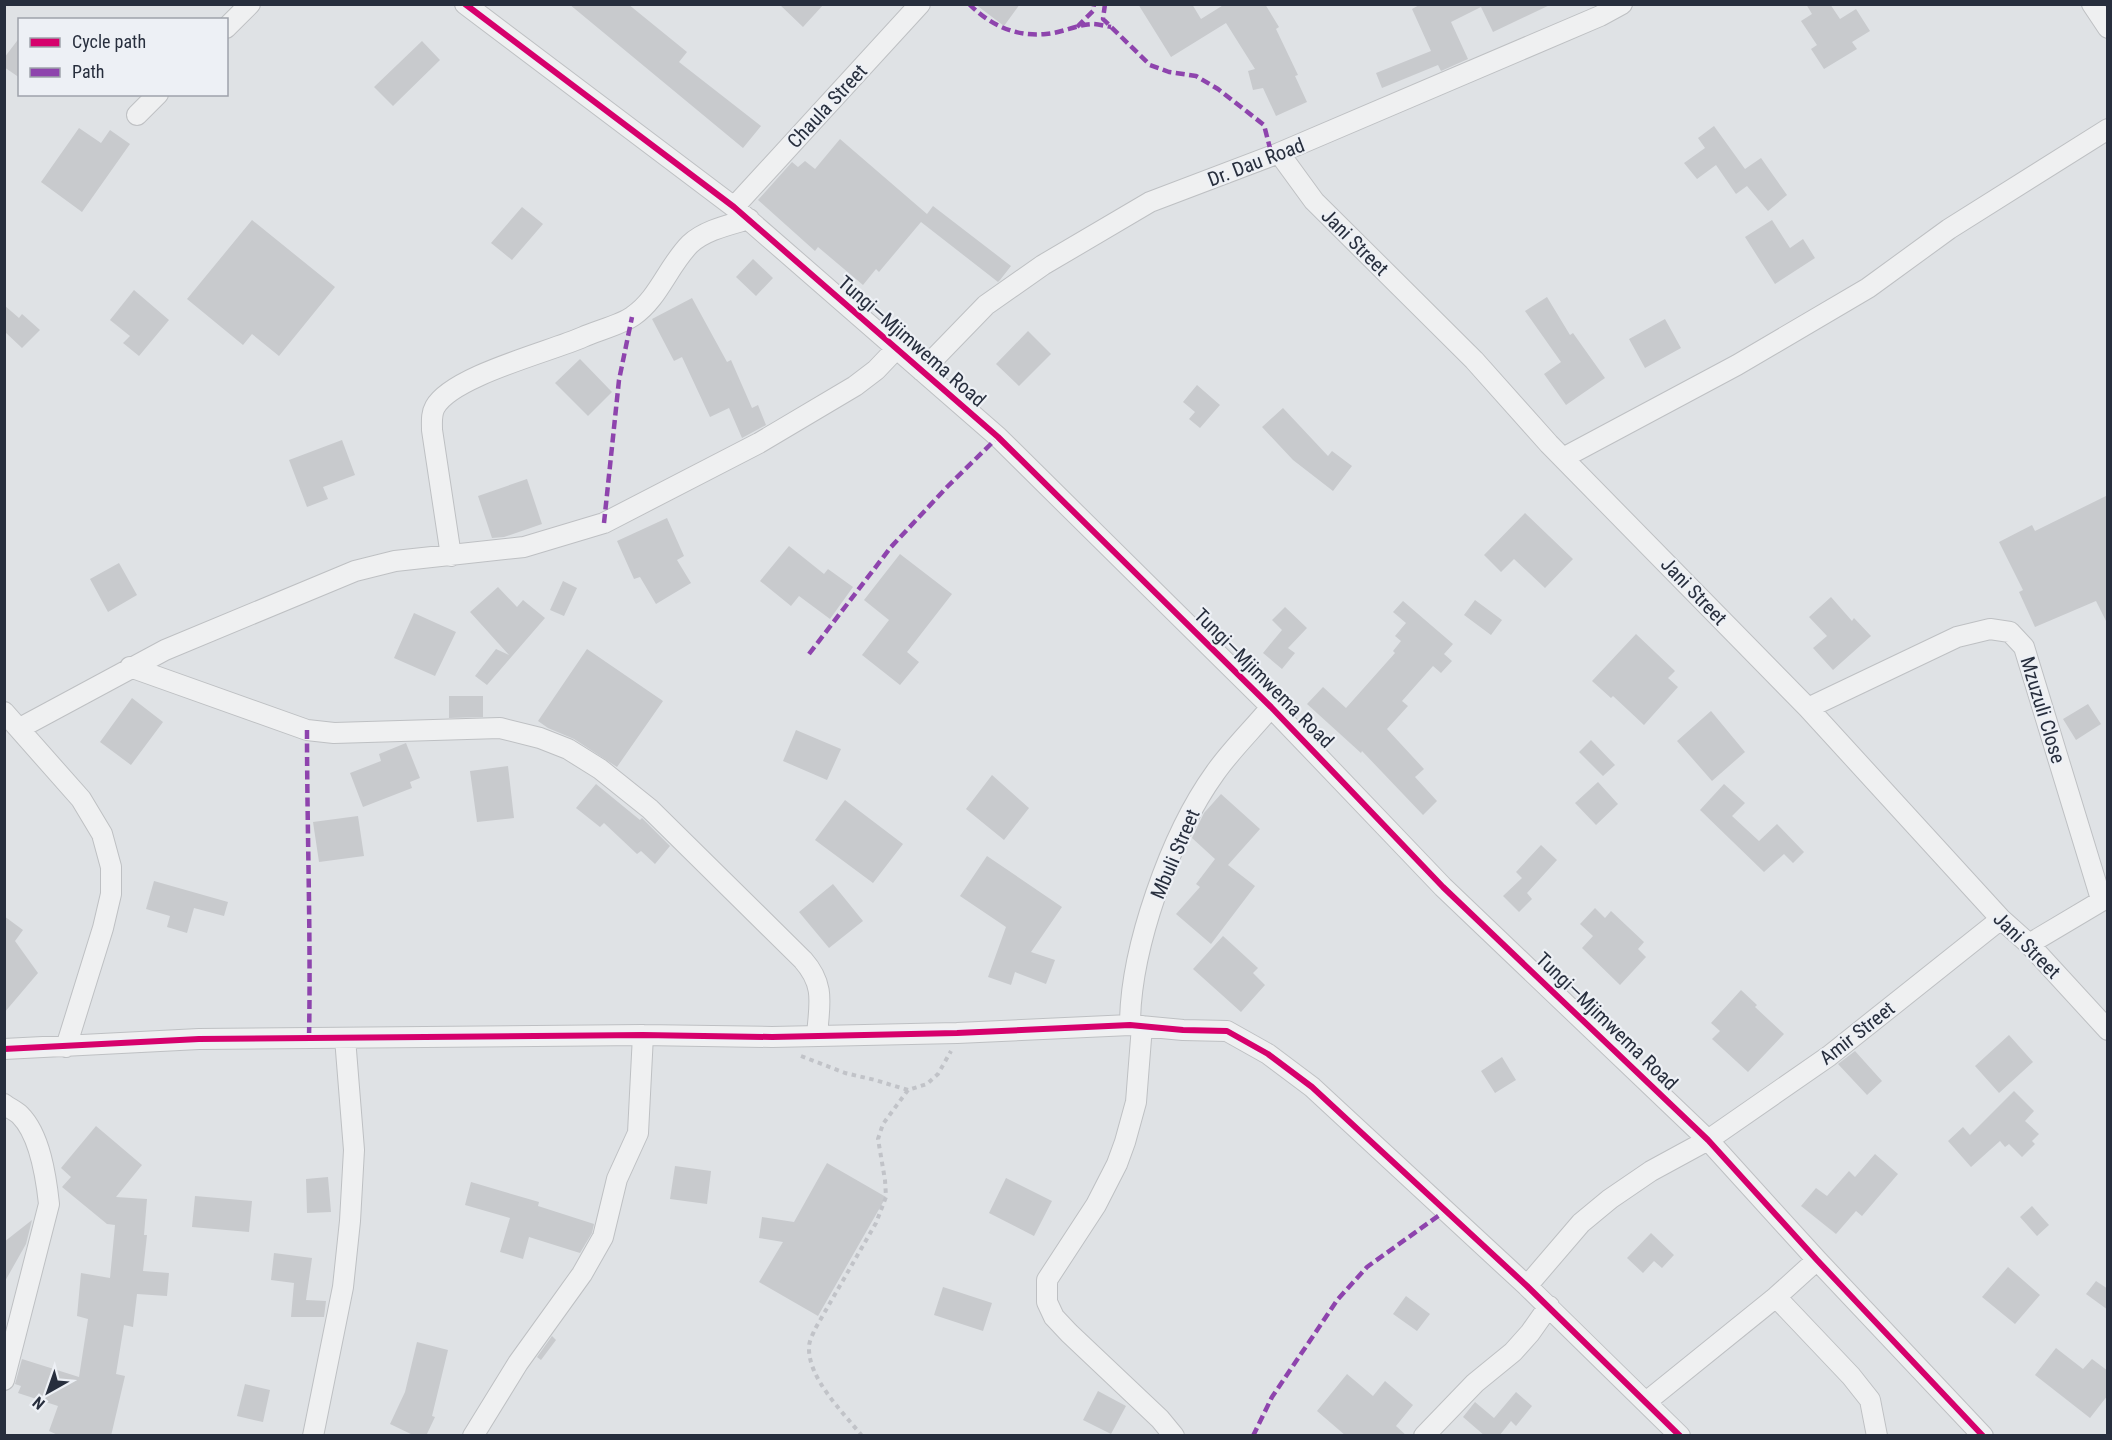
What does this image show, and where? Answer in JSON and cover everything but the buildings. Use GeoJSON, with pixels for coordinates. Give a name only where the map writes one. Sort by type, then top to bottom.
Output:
{"type":"FeatureCollection","features":[{"type":"Feature","properties":{"kind":"street"},"geometry":{"type":"LineString","coordinates":[[228,26],[250,4]]}},
{"type":"Feature","properties":{"kind":"street","name":"Tungi—Mjimwema Road"},"geometry":{"type":"LineString","coordinates":[[465,4],[741,213],[998,437],[1271,707],[1443,887],[1708,1140],[1817,1260],[1983,1436]]}},
{"type":"Feature","properties":{"kind":"street","name":"Chaula Street"},"geometry":{"type":"LineString","coordinates":[[741,213],[920,4]]}},
{"type":"Feature","properties":{"kind":"street","name":"Dr. Dau Road"},"geometry":{"type":"LineString","coordinates":[[922,371],[986,305],[1043,265],[1150,202],[1279,153],[1600,16],[1622,4]]}},
{"type":"Feature","properties":{"kind":"street"},"geometry":{"type":"LineString","coordinates":[[2092,4],[2108,28]]}},
{"type":"Feature","properties":{"kind":"street"},"geometry":{"type":"LineString","coordinates":[[137,115],[156,96]]}},
{"type":"Feature","properties":{"kind":"street"},"geometry":{"type":"LineString","coordinates":[[1563,458],[1737,365],[1868,288],[1949,230],[2108,129]]}},
{"type":"Feature","properties":{"kind":"street","name":"Jani Street"},"geometry":{"type":"LineString","coordinates":[[1279,153],[1314,201],[1474,360],[1563,458],[1808,708],[2001,919],[2030,945],[2108,1030]]}},
{"type":"Feature","properties":{"kind":"street"},"geometry":{"type":"LineString","coordinates":[[451,556],[432,430],[435,406],[448,394],[470,380],[632,317],[651,299],[690,244],[725,226],[741,213]]}},
{"type":"Feature","properties":{"kind":"street"},"geometry":{"type":"LineString","coordinates":[[20,728],[165,650],[355,571],[395,561],[524,547],[604,523],[759,443],[855,386],[876,370],[896,348]]}},
{"type":"Feature","properties":{"kind":"street","name":"Mzuzuli Close"},"geometry":{"type":"LineString","coordinates":[[1808,708],[1957,636],[1990,629],[2010,632],[2024,647],[2104,898]]}},
{"type":"Feature","properties":{"kind":"street"},"geometry":{"type":"LineString","coordinates":[[130,667],[307,730],[334,733],[500,728],[540,738],[568,749],[600,769],[650,809],[803,960],[814,973],[820,990],[817,1036]]}},
{"type":"Feature","properties":{"kind":"street","name":"Mbuli Street"},"geometry":{"type":"LineString","coordinates":[[1174,1436],[1160,1419],[1054,1317],[1047,1302],[1047,1280],[1096,1205],[1117,1164],[1125,1142],[1136,1102],[1136,1026],[1130,999],[1140,946],[1158,890],[1188,817],[1215,772],[1271,707]]}},
{"type":"Feature","properties":{"kind":"street"},"geometry":{"type":"LineString","coordinates":[[4,712],[81,799],[102,834],[111,867],[111,894],[103,928],[66,1047]]}},
{"type":"Feature","properties":{"kind":"street"},"geometry":{"type":"LineString","coordinates":[[2030,945],[2104,898]]}},
{"type":"Feature","properties":{"kind":"street","name":"Amir Street"},"geometry":{"type":"LineString","coordinates":[[1527,1286],[1574,1231],[1610,1199],[1708,1140],[1829,1056],[2001,919]]}},
{"type":"Feature","properties":{"kind":"street"},"geometry":{"type":"LineString","coordinates":[[4,1049],[199,1039],[643,1035],[772,1037],[1136,1026],[1227,1031],[1269,1054],[1312,1087],[1549,1306],[1680,1436]]}},
{"type":"Feature","properties":{"kind":"street"},"geometry":{"type":"LineString","coordinates":[[473,1436],[518,1363],[582,1274],[603,1237],[617,1179],[638,1133],[643,1035]]}},
{"type":"Feature","properties":{"kind":"street"},"geometry":{"type":"LineString","coordinates":[[313,1436],[343,1287],[350,1221],[354,1150],[345,1038]]}},
{"type":"Feature","properties":{"kind":"street"},"geometry":{"type":"LineString","coordinates":[[4,1104],[21,1116],[35,1140],[45,1174],[50,1204],[4,1380]]}},
{"type":"Feature","properties":{"kind":"street"},"geometry":{"type":"LineString","coordinates":[[1646,1402],[1776,1297],[1817,1260]]}},
{"type":"Feature","properties":{"kind":"street"},"geometry":{"type":"LineString","coordinates":[[1776,1297],[1870,1400],[1877,1436]]}},
{"type":"Feature","properties":{"kind":"street"},"geometry":{"type":"LineString","coordinates":[[1424,1436],[1475,1383],[1514,1352],[1549,1306]]}},
{"type":"Feature","properties":{"kind":"path"},"geometry":{"type":"LineString","coordinates":[[772,1037],[805,1059],[845,1073],[908,1090],[927,1084],[938,1074],[948,1058],[957,1033]]}},
{"type":"Feature","properties":{"kind":"path"},"geometry":{"type":"LineString","coordinates":[[862,1436],[824,1390],[812,1363],[809,1346],[815,1329],[876,1222],[886,1197],[878,1139],[883,1124],[908,1090]]}},
{"type":"Feature","properties":{"kind":"marked path"},"geometry":{"type":"LineString","coordinates":[[969,4],[994,24],[1024,34],[1052,33],[1092,24],[1111,27]]}},
{"type":"Feature","properties":{"kind":"marked path"},"geometry":{"type":"LineString","coordinates":[[1077,27],[1093,11],[1094,4]]}},
{"type":"Feature","properties":{"kind":"marked path"},"geometry":{"type":"LineString","coordinates":[[1105,4],[1103,19],[1150,65],[1169,72],[1196,76],[1218,89],[1264,125],[1272,156]]}},
{"type":"Feature","properties":{"kind":"marked path"},"geometry":{"type":"LineString","coordinates":[[604,523],[619,380],[632,317]]}},
{"type":"Feature","properties":{"kind":"marked path"},"geometry":{"type":"LineString","coordinates":[[809,654],[891,547],[998,437]]}},
{"type":"Feature","properties":{"kind":"marked path"},"geometry":{"type":"LineString","coordinates":[[307,730],[309,1038]]}},
{"type":"Feature","properties":{"kind":"marked path"},"geometry":{"type":"LineString","coordinates":[[1253,1436],[1272,1397],[1338,1299],[1367,1267],[1445,1211]]}},
{"type":"Feature","properties":{"kind":"cycle path"},"geometry":{"type":"LineString","coordinates":[[465,4],[734,207],[998,437],[1271,707],[1443,887],[1708,1140],[1817,1260],[1983,1436]]}},
{"type":"Feature","properties":{"kind":"cycle path"},"geometry":{"type":"LineString","coordinates":[[4,1049],[199,1039],[643,1035],[772,1037],[957,1033],[1130,1025],[1227,1031],[1268,1054],[1312,1087],[1527,1286],[1680,1436]]}}]}
